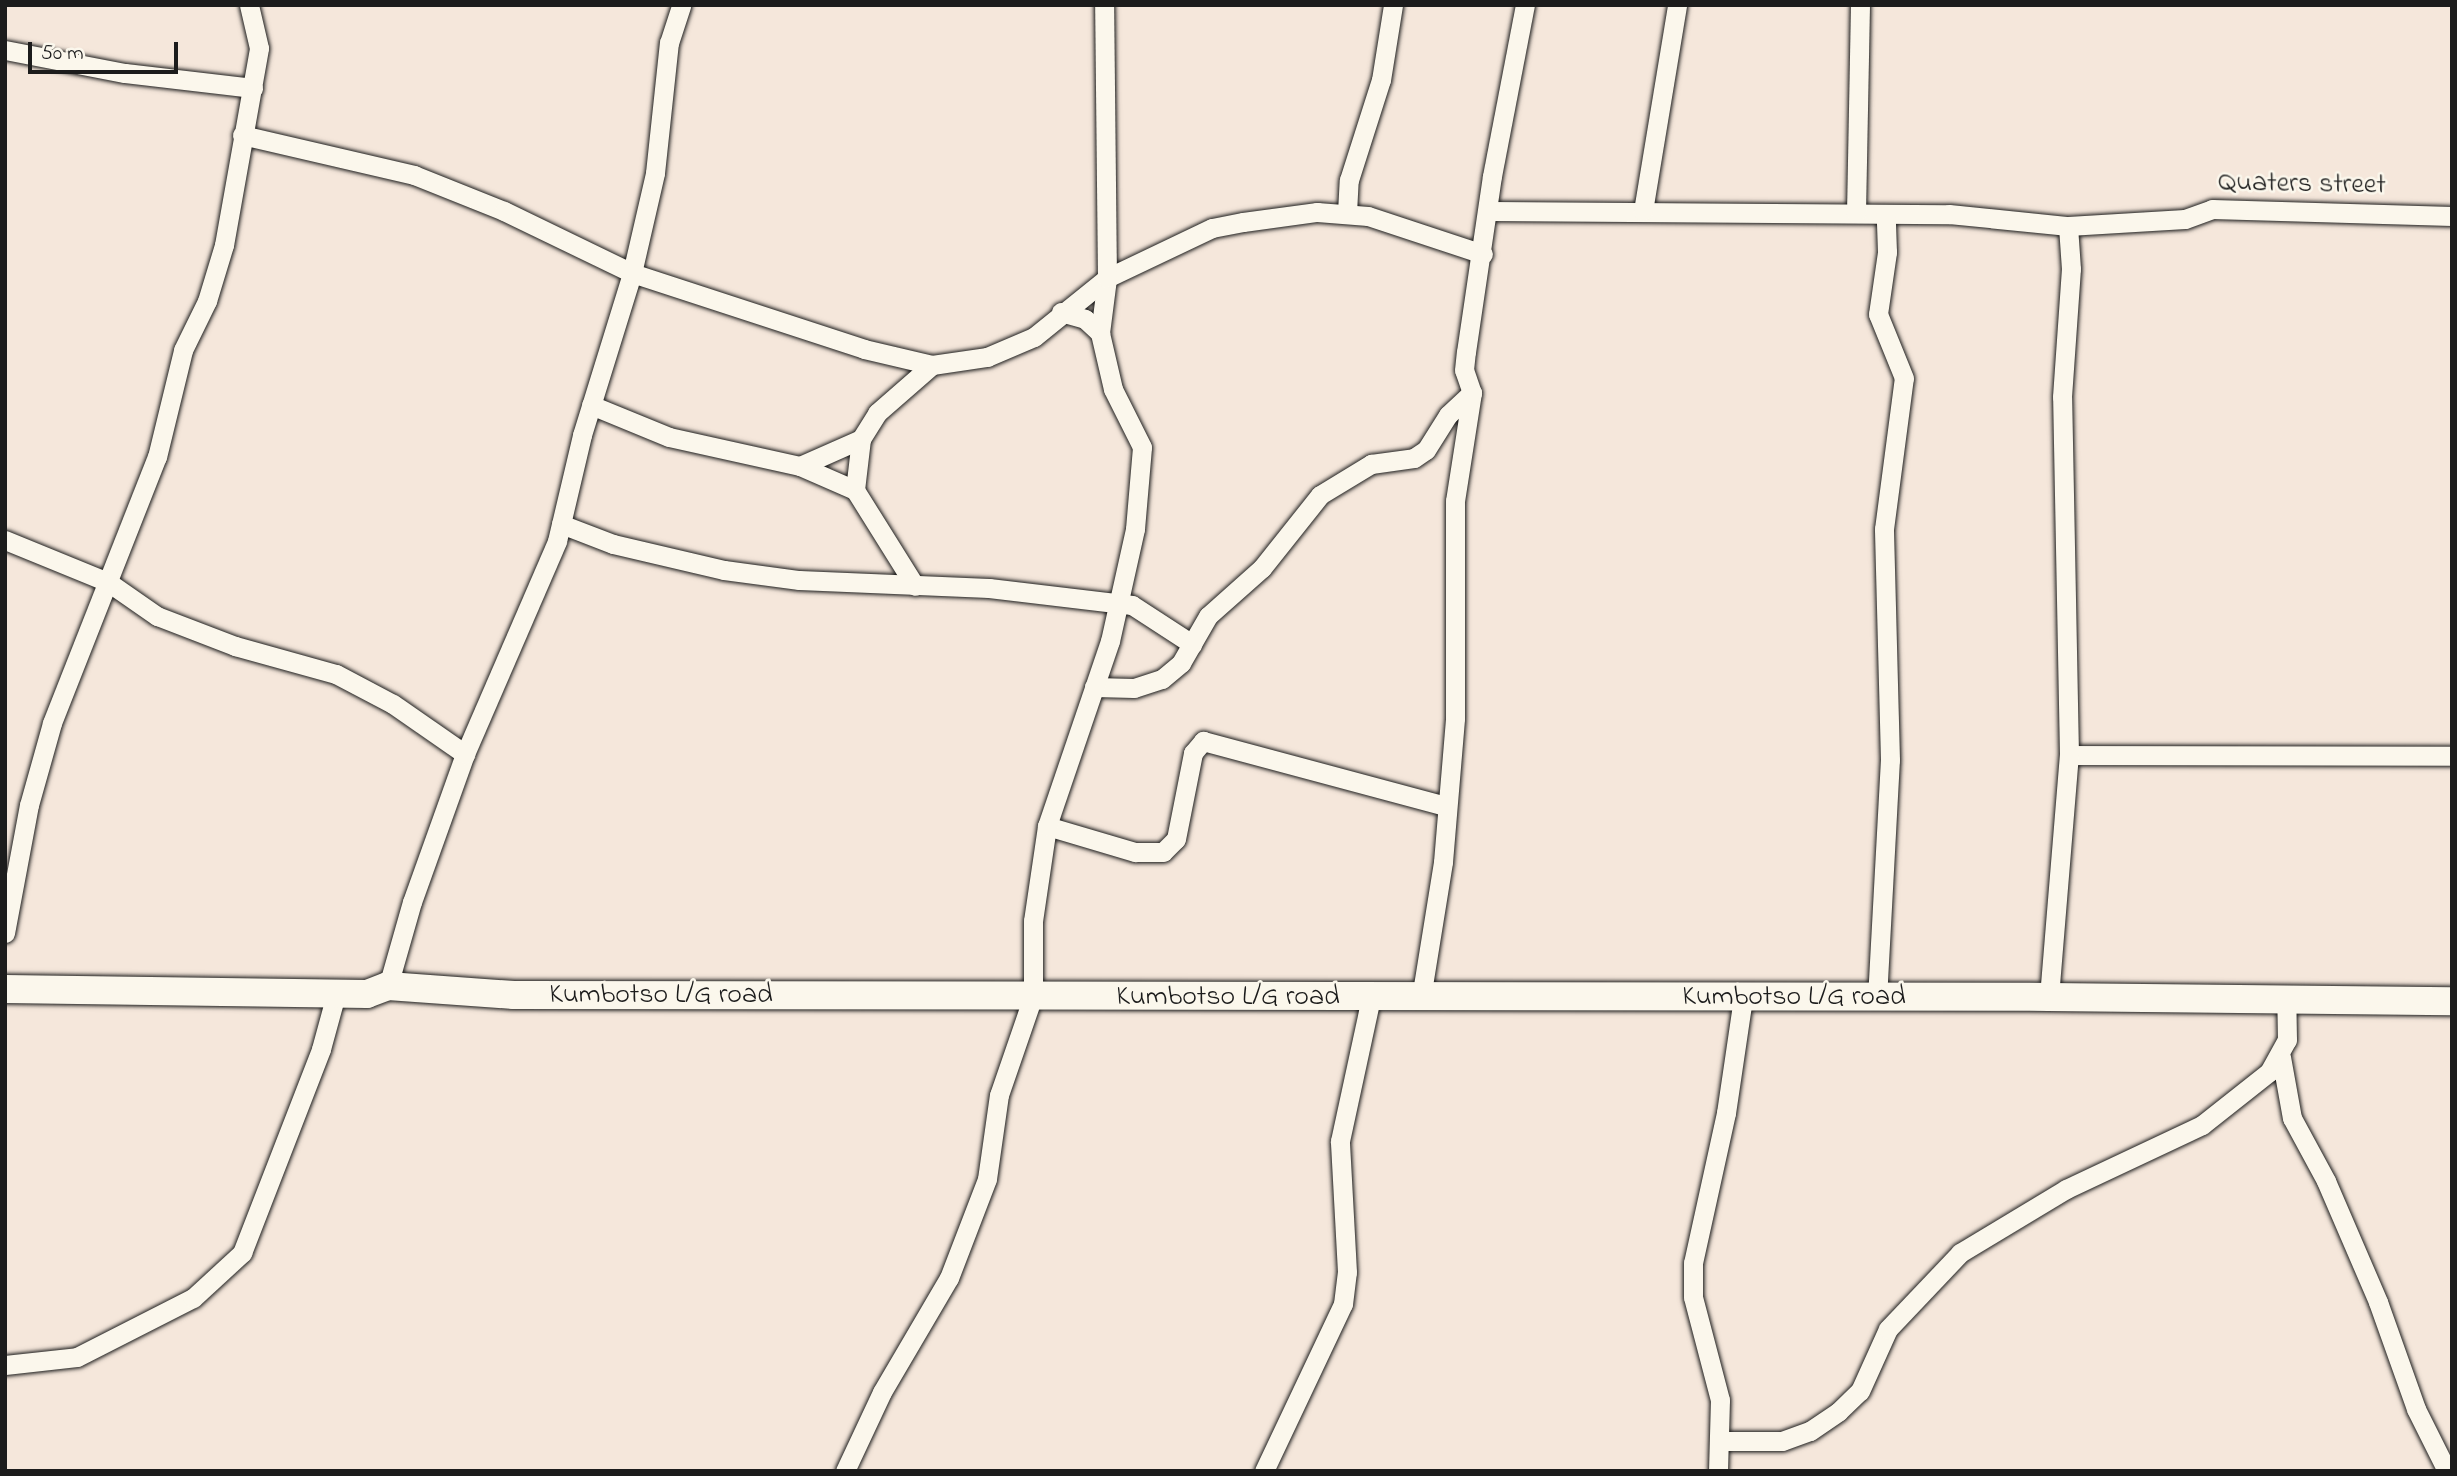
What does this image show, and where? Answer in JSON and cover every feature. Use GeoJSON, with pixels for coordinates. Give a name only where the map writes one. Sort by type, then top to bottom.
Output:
{"type":"FeatureCollection","features":[{"type":"Feature","properties":{"kind":"main road","name":"Kumbotso L/G road"},"geometry":{"type":"LineString","coordinates":[[5,989],[367,994],[388,985],[514,995],[1877,999],[2049,996],[2452,1001]]}},
{"type":"Feature","properties":{"kind":"street"},"geometry":{"type":"LineString","coordinates":[[5,933],[43,756],[157,457],[183,350],[207,301],[225,245],[259,48],[249,5]]}},
{"type":"Feature","properties":{"kind":"street"},"geometry":{"type":"LineString","coordinates":[[388,985],[412,902],[466,754],[561,524],[591,405],[632,273],[655,173],[670,43],[681,5]]}},
{"type":"Feature","properties":{"kind":"street"},"geometry":{"type":"LineString","coordinates":[[845,1471],[881,1392],[949,1278],[987,1179],[999,1095],[1033,996],[1033,922],[1048,826],[1094,687],[1118,604],[1135,528],[1142,447],[1113,389],[1100,333],[1107,278],[1104,5]]}},
{"type":"Feature","properties":{"kind":"street"},"geometry":{"type":"LineString","coordinates":[[1347,213],[1349,180],[1381,80],[1393,5]]}},
{"type":"Feature","properties":{"kind":"street"},"geometry":{"type":"LineString","coordinates":[[1421,998],[1443,862],[1445,806],[1455,718],[1455,501],[1472,393],[1464,370],[1505,98],[1525,5]]}},
{"type":"Feature","properties":{"kind":"street"},"geometry":{"type":"LineString","coordinates":[[1643,211],[1678,5]]}},
{"type":"Feature","properties":{"kind":"street"},"geometry":{"type":"LineString","coordinates":[[1856,213],[1860,5]]}},
{"type":"Feature","properties":{"kind":"street"},"geometry":{"type":"LineString","coordinates":[[5,50],[125,73],[253,88]]}},
{"type":"Feature","properties":{"kind":"street"},"geometry":{"type":"LineString","coordinates":[[242,135],[442,185],[632,273],[864,349],[932,365],[987,357],[1034,337],[1061,312],[1107,278],[1212,228],[1317,212],[1347,213],[1368,216],[1483,254]]}},
{"type":"Feature","properties":{"kind":"street","name":"Quaters street"},"geometry":{"type":"LineString","coordinates":[[1490,211],[1643,211],[1745,216],[1856,213],[2025,219],[2068,226],[2185,219],[2212,209],[2452,216]]}},
{"type":"Feature","properties":{"kind":"street"},"geometry":{"type":"LineString","coordinates":[[1877,999],[1890,760],[1884,529],[1904,378],[1878,314],[1886,252],[1886,214]]}},
{"type":"Feature","properties":{"kind":"street"},"geometry":{"type":"LineString","coordinates":[[2049,996],[2069,755],[2062,397],[2071,269],[2068,226]]}},
{"type":"Feature","properties":{"kind":"street"},"geometry":{"type":"LineString","coordinates":[[1061,312],[1085,319],[1100,333]]}},
{"type":"Feature","properties":{"kind":"street"},"geometry":{"type":"LineString","coordinates":[[855,490],[861,439],[877,413],[932,365]]}},
{"type":"Feature","properties":{"kind":"street"},"geometry":{"type":"LineString","coordinates":[[1094,687],[1134,688],[1162,680],[1181,663],[1208,616],[1262,568],[1320,495],[1371,464],[1414,458],[1426,450],[1448,415],[1472,393]]}},
{"type":"Feature","properties":{"kind":"street"},"geometry":{"type":"LineString","coordinates":[[591,405],[669,437],[800,466],[855,490],[915,586]]}},
{"type":"Feature","properties":{"kind":"street"},"geometry":{"type":"LineString","coordinates":[[800,466],[861,439]]}},
{"type":"Feature","properties":{"kind":"street"},"geometry":{"type":"LineString","coordinates":[[561,524],[613,544],[724,570],[915,586],[989,588],[1143,608],[1192,644]]}},
{"type":"Feature","properties":{"kind":"street"},"geometry":{"type":"LineString","coordinates":[[5,540],[108,582],[157,616],[235,646],[336,674],[393,704],[466,754]]}},
{"type":"Feature","properties":{"kind":"street"},"geometry":{"type":"LineString","coordinates":[[1048,826],[1135,852],[1163,852],[1176,839],[1193,753],[1203,741],[1445,806]]}},
{"type":"Feature","properties":{"kind":"street"},"geometry":{"type":"LineString","coordinates":[[2069,755],[2452,756]]}},
{"type":"Feature","properties":{"kind":"street"},"geometry":{"type":"LineString","coordinates":[[5,1365],[77,1357],[193,1298],[242,1253],[321,1049],[336,993]]}},
{"type":"Feature","properties":{"kind":"street"},"geometry":{"type":"LineString","coordinates":[[1264,1471],[1343,1304],[1347,1272],[1340,1141],[1371,998]]}},
{"type":"Feature","properties":{"kind":"street"},"geometry":{"type":"LineString","coordinates":[[1718,1471],[1722,1441],[1720,1400],[1692,1297],[1693,1263],[1726,1113],[1743,998]]}},
{"type":"Feature","properties":{"kind":"street"},"geometry":{"type":"LineString","coordinates":[[1722,1441],[1782,1441],[1828,1418],[1860,1391],[1888,1329],[1907,1305],[1960,1253],[2066,1189],[2202,1125],[2247,1091],[2281,1057],[2287,1040],[2286,1001]]}},
{"type":"Feature","properties":{"kind":"street"},"geometry":{"type":"LineString","coordinates":[[2281,1057],[2292,1118],[2326,1181],[2378,1302],[2416,1409],[2447,1471]]}}]}
